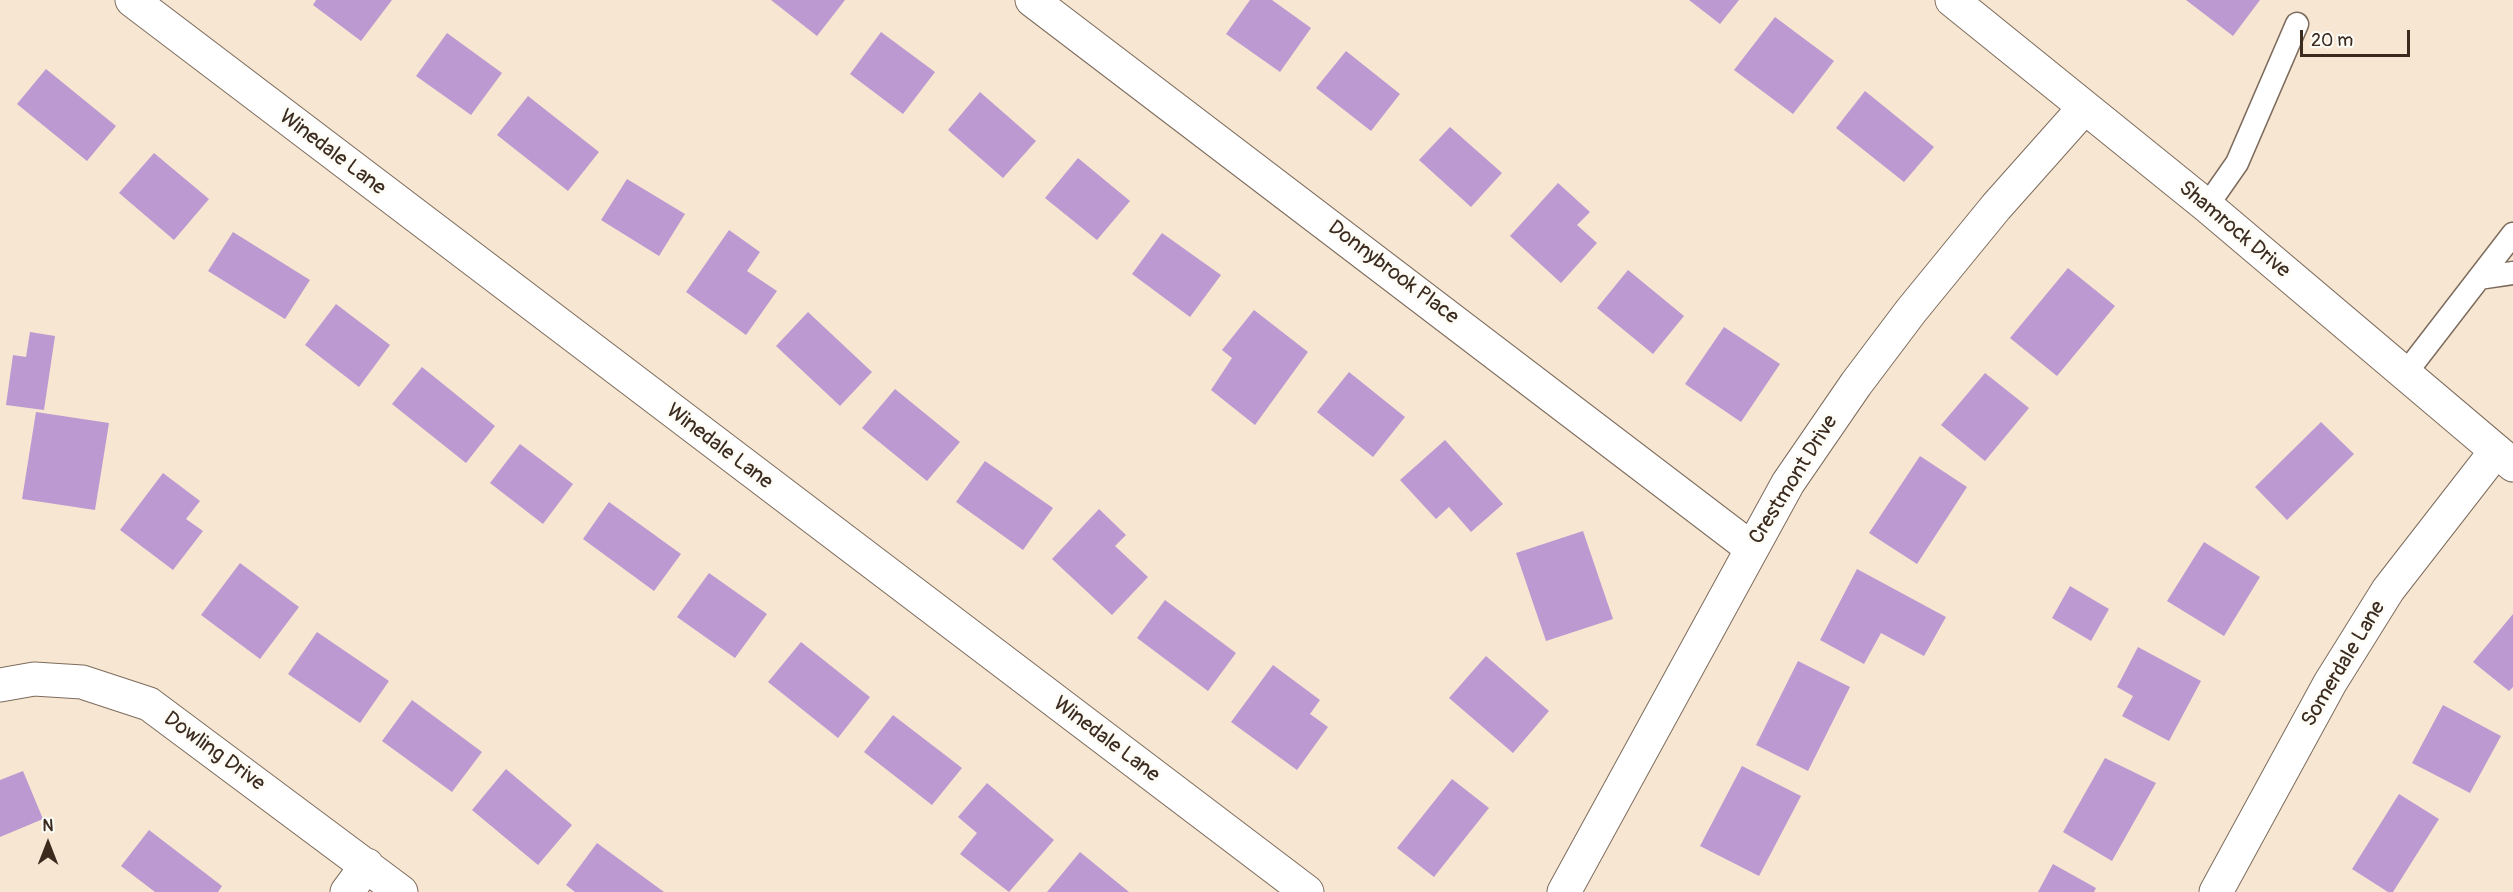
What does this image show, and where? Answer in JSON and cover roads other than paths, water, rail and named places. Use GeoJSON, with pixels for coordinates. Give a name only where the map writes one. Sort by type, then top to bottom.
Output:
{"type":"FeatureCollection","features":[{"type":"Feature","properties":{"kind":"street","name":"Winedale Lane"},"geometry":{"type":"LineString","coordinates":[[132,0],[1307,892]]}},
{"type":"Feature","properties":{"kind":"street","name":"Donnybrook Place"},"geometry":{"type":"LineString","coordinates":[[1032,0],[1751,548]]}},
{"type":"Feature","properties":{"kind":"street","name":"Shamrock Drive"},"geometry":{"type":"LineString","coordinates":[[1952,0],[2207,206],[2505,458]]}},
{"type":"Feature","properties":{"kind":"street","name":"Crestmont Drive"},"geometry":{"type":"LineString","coordinates":[[1564,892],[1788,483],[1897,329],[1996,207],[2084,108]]}},
{"type":"Feature","properties":{"kind":"street","name":"Somerdale Lane"},"geometry":{"type":"LineString","coordinates":[[2216,892],[2330,683],[2388,590],[2505,458]]}},
{"type":"Feature","properties":{"kind":"street","name":"Dowling Drive"},"geometry":{"type":"LineString","coordinates":[[0,685],[34,679],[82,682],[149,704],[401,892]]}},
{"type":"Feature","properties":{"kind":"street"},"geometry":{"type":"LineString","coordinates":[[347,892],[367,865]]}},
{"type":"Feature","properties":{"kind":"lane"},"geometry":{"type":"LineString","coordinates":[[2207,206],[2237,163],[2297,24]]}},
{"type":"Feature","properties":{"kind":"lane"},"geometry":{"type":"LineString","coordinates":[[2405,374],[2513,234]]}},
{"type":"Feature","properties":{"kind":"lane"},"geometry":{"type":"LineString","coordinates":[[2479,278],[2513,273]]}}]}
